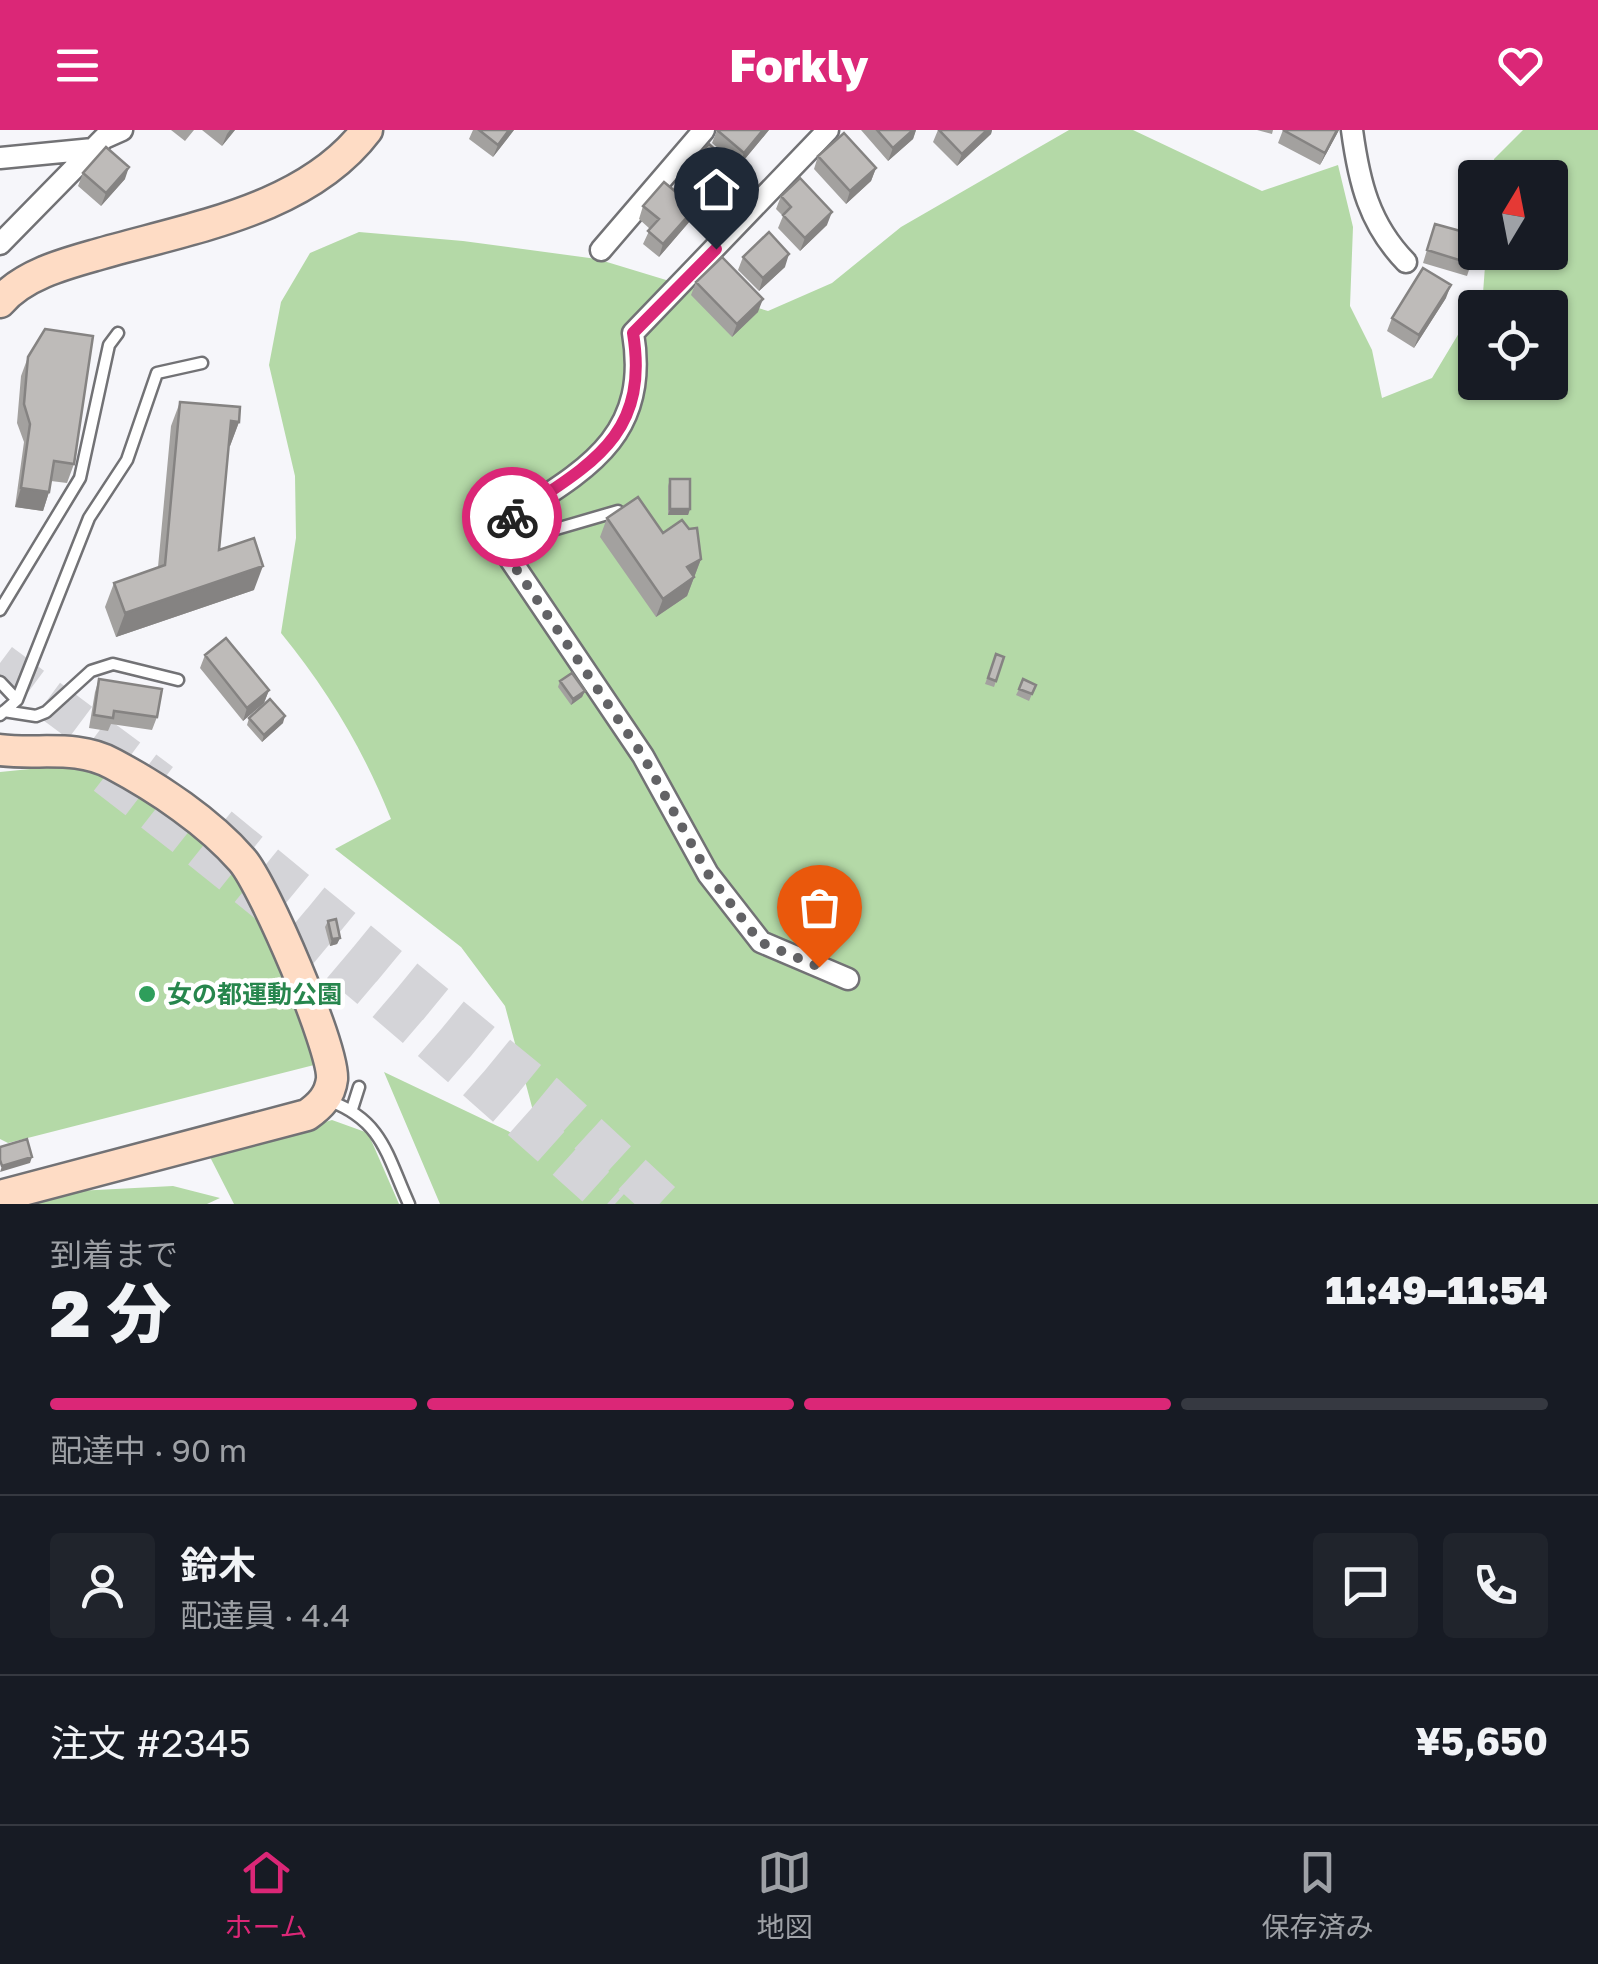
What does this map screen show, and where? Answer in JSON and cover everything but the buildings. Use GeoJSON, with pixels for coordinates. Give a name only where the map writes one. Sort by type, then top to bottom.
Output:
{"type":"FeatureCollection","features":[{"type":"Feature","properties":{"kind":"street"},"geometry":{"type":"LineString","coordinates":[[0,244],[93,149],[122,130]]}},
{"type":"Feature","properties":{"kind":"street"},"geometry":{"type":"LineString","coordinates":[[0,302],[47,272],[223,218],[290,192],[318,178],[366,130]]}},
{"type":"Feature","properties":{"kind":"street"},"geometry":{"type":"LineString","coordinates":[[601,250],[704,130]]}},
{"type":"Feature","properties":{"kind":"street"},"geometry":{"type":"LineString","coordinates":[[828,130],[633,333],[638,363],[635,400],[618,432],[590,464],[491,532],[643,756],[708,874],[760,942],[848,979]]}},
{"type":"Feature","properties":{"kind":"street"},"geometry":{"type":"LineString","coordinates":[[1352,130],[1362,195],[1389,244],[1406,262]]}},
{"type":"Feature","properties":{"kind":"street"},"geometry":{"type":"LineString","coordinates":[[0,158],[93,149]]}},
{"type":"Feature","properties":{"kind":"street"},"geometry":{"type":"LineString","coordinates":[[0,750],[58,750],[109,761],[186,812],[242,860],[266,894],[324,1042],[338,1104],[280,1124],[0,1196]]}},
{"type":"Feature","properties":{"kind":"lane"},"geometry":{"type":"LineString","coordinates":[[0,610],[80,478],[109,344],[118,333]]}},
{"type":"Feature","properties":{"kind":"lane"},"geometry":{"type":"LineString","coordinates":[[2,713],[18,700],[89,518],[126,460],[157,373],[202,363]]}},
{"type":"Feature","properties":{"kind":"lane"},"geometry":{"type":"LineString","coordinates":[[500,545],[618,512]]}},
{"type":"Feature","properties":{"kind":"lane"},"geometry":{"type":"LineString","coordinates":[[2,713],[36,716],[46,712],[90,671],[112,664],[178,680]]}},
{"type":"Feature","properties":{"kind":"lane"},"geometry":{"type":"LineString","coordinates":[[0,682],[18,700]]}},
{"type":"Feature","properties":{"kind":"lane"},"geometry":{"type":"LineString","coordinates":[[359,1087],[338,1104],[372,1125],[409,1204]]}},
{"type":"Feature","properties":{"kind":"green space"},"geometry":{"type":"Polygon","coordinates":[[[1069,130],[1133,130],[1262,191],[1338,165],[1353,227],[1350,306],[1372,350],[1382,398],[1432,378],[1458,335],[1458,400],[1568,400],[1568,290],[1483,290],[1485,270],[1568,270],[1568,160],[1494,159],[1523,130],[1598,130],[1598,1204],[440,1204],[384,1072],[514,1134],[536,1122],[505,1006],[461,947],[335,849],[391,819],[344,722],[281,633],[296,538],[295,476],[269,365],[281,302],[310,253],[359,232],[597,259],[768,311],[832,283],[901,227],[1069,130]]]}},
{"type":"Feature","properties":{"kind":"green space","name":"女の都運動公園"},"geometry":{"type":"Polygon","coordinates":[[[70,765],[126,780],[220,852],[270,923],[318,1064],[8,1143],[0,1139],[0,772],[70,765]]]}},
{"type":"Feature","properties":{"kind":"green space"},"geometry":{"type":"Polygon","coordinates":[[[332,1120],[368,1133],[399,1204],[234,1204],[210,1157],[332,1120]]]}},
{"type":"Feature","properties":{"kind":"green space"},"geometry":{"type":"Polygon","coordinates":[[[173,1186],[220,1198],[207,1204],[0,1204],[0,1195],[173,1186]]]}},
{"type":"Feature","properties":{"kind":"tunnel"},"geometry":{"type":"LineString","coordinates":[[0,663],[161,783]]}},
{"type":"Feature","properties":{"kind":"tunnel"},"geometry":{"type":"LineString","coordinates":[[106,775],[365,984],[615,1204]]}},
{"type":"Feature","properties":{"kind":"tunnel"},"geometry":{"type":"LineString","coordinates":[[219,827],[545,1094],[664,1204]]}},
{"type":"Feature","properties":{"kind":"way so far"},"geometry":{"type":"LineString","coordinates":[[512,517],[491,532],[643,756],[708,874],[760,942],[819,967]]}},
{"type":"Feature","properties":{"kind":"place","name":"女の都運動公園"},"geometry":{"type":"Point","coordinates":[147,994]}},
{"type":"Feature","properties":{"kind":"route"},"geometry":{"type":"LineString","coordinates":[[512,517],[590,464],[618,432],[635,400],[638,363],[633,333],[716,249]]}}]}
